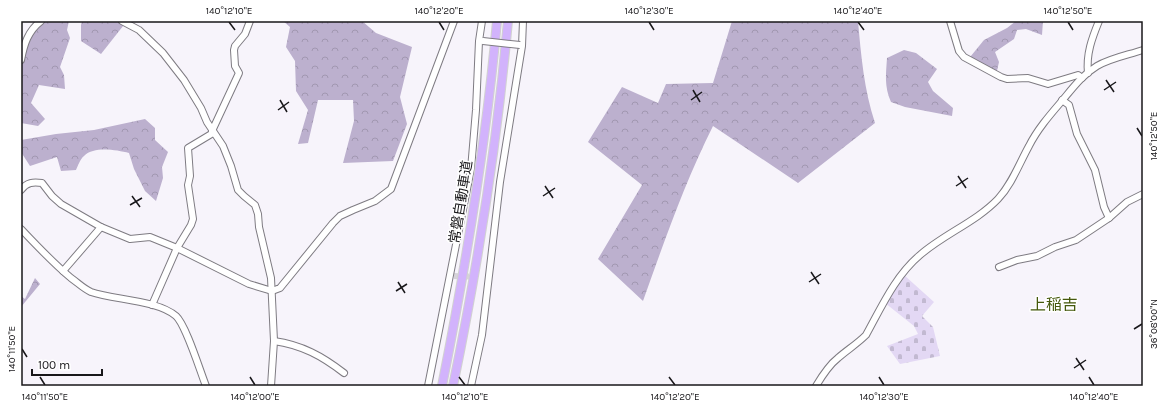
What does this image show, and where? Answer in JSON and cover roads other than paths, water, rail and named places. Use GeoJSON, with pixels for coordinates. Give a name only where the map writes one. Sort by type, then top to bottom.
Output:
{"type":"FeatureCollection","features":[{"type":"Feature","properties":{"kind":"highway","name":"常磐自動車道"},"geometry":{"type":"LineString","coordinates":[[442,386],[474,212],[497,21]]}},
{"type":"Feature","properties":{"kind":"highway","name":"常磐自動車道"},"geometry":{"type":"LineString","coordinates":[[453,386],[466,324],[485,212],[508,21]]}},
{"type":"Feature","properties":{"kind":"street"},"geometry":{"type":"LineString","coordinates":[[21,60],[25,42],[36,25],[41,21]]}},
{"type":"Feature","properties":{"kind":"street"},"geometry":{"type":"LineString","coordinates":[[122,21],[139,30],[163,53],[184,80],[201,108],[212,132],[222,146],[231,166],[238,190],[255,205],[271,278],[274,341],[271,386]]}},
{"type":"Feature","properties":{"kind":"street"},"geometry":{"type":"LineString","coordinates":[[152,305],[177,248],[193,219],[188,185],[190,176],[188,148],[212,132],[239,73],[236,66],[234,50],[235,46],[245,34],[250,21]]}},
{"type":"Feature","properties":{"kind":"street"},"geometry":{"type":"LineString","coordinates":[[21,190],[24,185],[30,182],[42,183],[52,196],[61,204],[101,227],[130,239],[150,237],[177,248],[249,284],[272,291],[280,288],[340,216],[375,201],[391,189],[454,21]]}},
{"type":"Feature","properties":{"kind":"street"},"geometry":{"type":"LineString","coordinates":[[428,386],[452,276],[471,169],[482,21]]}},
{"type":"Feature","properties":{"kind":"street"},"geometry":{"type":"LineString","coordinates":[[471,386],[482,335],[500,182],[521,46],[523,21]]}},
{"type":"Feature","properties":{"kind":"street"},"geometry":{"type":"LineString","coordinates":[[950,21],[959,50],[964,57],[1001,77],[1007,79],[1028,78],[1048,84],[1078,75],[1082,78]]}},
{"type":"Feature","properties":{"kind":"street"},"geometry":{"type":"LineString","coordinates":[[1088,73],[1087,63],[1089,47],[1099,21]]}},
{"type":"Feature","properties":{"kind":"street"},"geometry":{"type":"LineString","coordinates":[[481,41],[521,46]]}},
{"type":"Feature","properties":{"kind":"street"},"geometry":{"type":"LineString","coordinates":[[816,386],[836,358],[861,341],[866,335],[890,291],[920,255],[988,208],[999,198],[1010,182],[1039,129],[1082,78],[1106,62],[1143,50]]}},
{"type":"Feature","properties":{"kind":"street"},"geometry":{"type":"LineString","coordinates":[[1062,100],[1069,105],[1077,134],[1083,149],[1095,170],[1104,207],[1109,218]]}},
{"type":"Feature","properties":{"kind":"street"},"geometry":{"type":"LineString","coordinates":[[999,266],[1017,260],[1037,256],[1055,247],[1076,240],[1109,218],[1127,202],[1143,194]]}},
{"type":"Feature","properties":{"kind":"street"},"geometry":{"type":"LineString","coordinates":[[63,271],[101,227]]}},
{"type":"Feature","properties":{"kind":"street"},"geometry":{"type":"LineString","coordinates":[[21,229],[40,250],[83,288],[92,292],[162,308],[176,316],[184,328],[206,386]]}},
{"type":"Feature","properties":{"kind":"street"},"geometry":{"type":"LineString","coordinates":[[480,277],[489,278]]}},
{"type":"Feature","properties":{"kind":"street"},"geometry":{"type":"LineString","coordinates":[[274,341],[288,343],[309,350],[326,359],[344,373]]}},
{"type":"Feature","properties":{"kind":"tunnel"},"geometry":{"type":"LineString","coordinates":[[454,276],[481,277]]}},
{"type":"Feature","properties":{"kind":"district","name":"上稲吉"},"geometry":{"type":"Point","coordinates":[1054,304]}}]}
